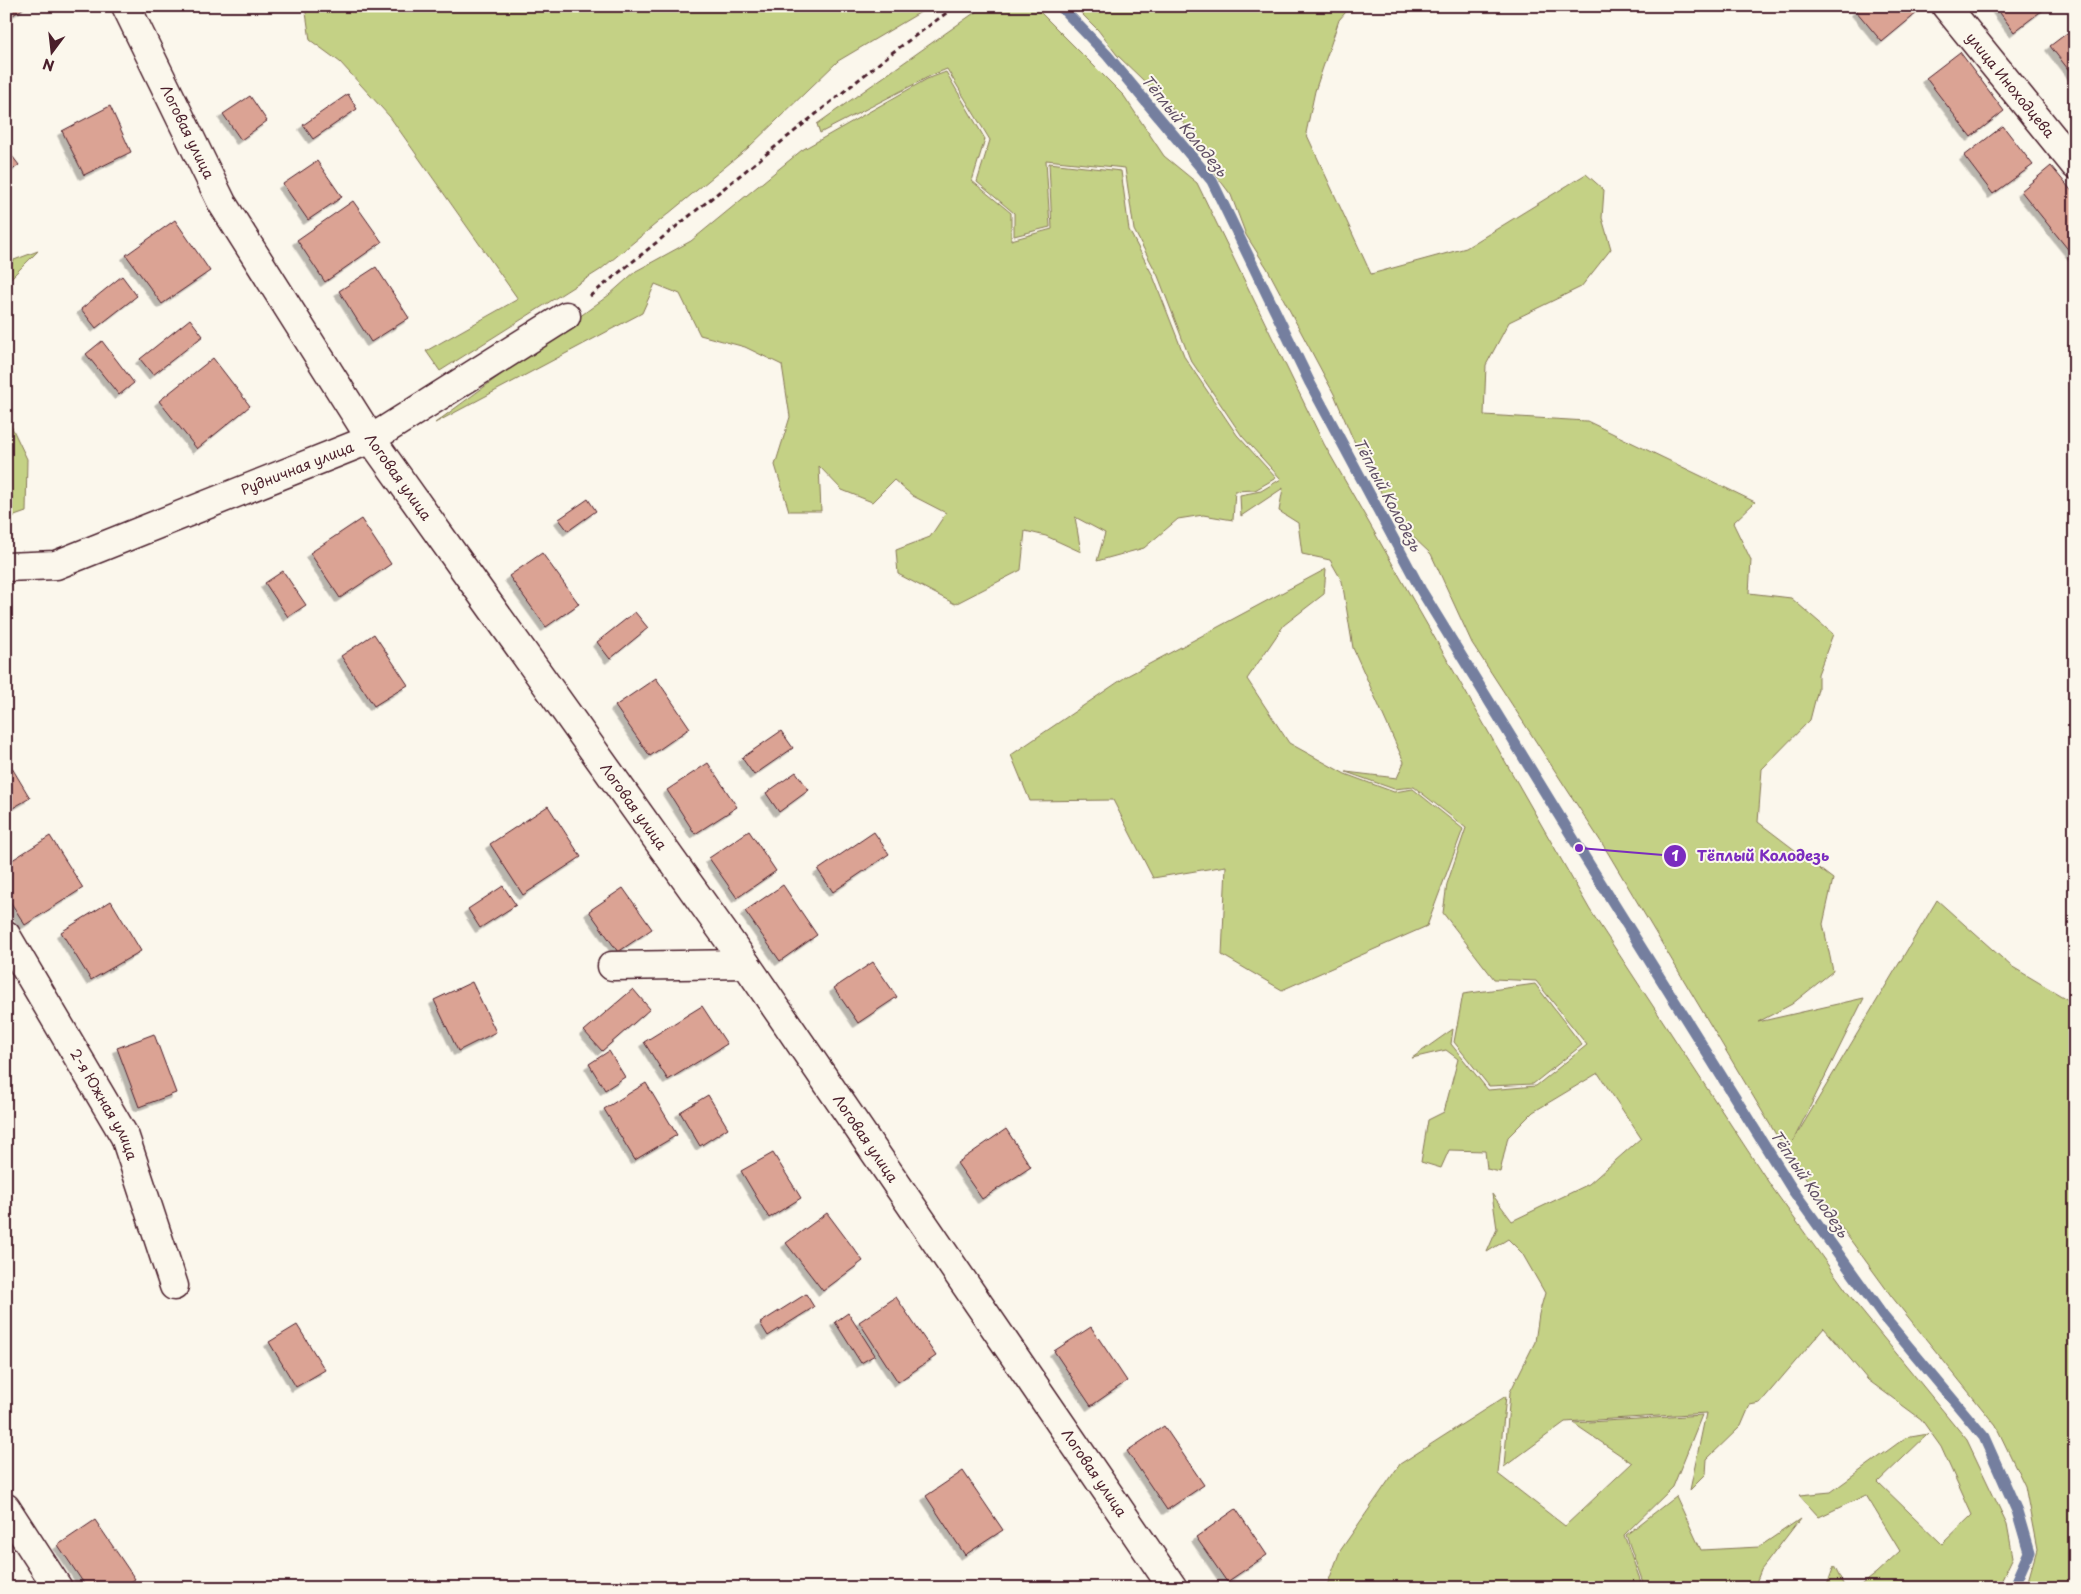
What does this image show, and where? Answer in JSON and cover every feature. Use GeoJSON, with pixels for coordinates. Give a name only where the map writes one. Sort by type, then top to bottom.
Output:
{"type":"FeatureCollection","features":[{"type":"Feature","properties":{"kind":"street","name":"Логовая улица"},"geometry":{"type":"LineString","coordinates":[[126,6],[222,203],[371,439],[746,964],[1173,1588]]}},
{"type":"Feature","properties":{"kind":"street","name":"улица Иноходцева"},"geometry":{"type":"LineString","coordinates":[[1946,6],[2075,165]]}},
{"type":"Feature","properties":{"kind":"street","name":"Рудничная улица"},"geometry":{"type":"LineString","coordinates":[[6,567],[56,565],[371,439],[566,316]]}},
{"type":"Feature","properties":{"kind":"street","name":"2-я Южная улица"},"geometry":{"type":"LineString","coordinates":[[6,936],[125,1138],[174,1286]]}},
{"type":"Feature","properties":{"kind":"street"},"geometry":{"type":"LineString","coordinates":[[612,966],[746,964]]}},
{"type":"Feature","properties":{"kind":"street"},"geometry":{"type":"LineString","coordinates":[[6,1508],[58,1588]]}},
{"type":"Feature","properties":{"kind":"path"},"geometry":{"type":"LineString","coordinates":[[566,316],[893,52],[956,6]]}},
{"type":"Feature","properties":{"kind":"green space"},"geometry":{"type":"Polygon","coordinates":[[[305,6],[931,6],[838,61],[748,148],[600,270],[440,371],[426,351],[518,299],[390,117],[340,62],[310,40],[305,6]]]}},
{"type":"Feature","properties":{"kind":"green space"},"geometry":{"type":"Polygon","coordinates":[[[984,6],[1034,6],[1124,96],[1164,156],[1197,183],[1324,444],[1590,910],[1771,1186],[1856,1304],[1967,1440],[2007,1524],[2013,1557],[1998,1588],[1857,1588],[1900,1551],[1866,1495],[1819,1517],[1799,1495],[1831,1492],[1905,1438],[1928,1434],[1878,1482],[1942,1544],[1972,1515],[1941,1447],[1921,1419],[1868,1380],[1824,1328],[1760,1403],[1750,1405],[1741,1426],[1707,1459],[1706,1474],[1690,1490],[1706,1413],[1565,1422],[1504,1467],[1510,1392],[1535,1342],[1539,1314],[1545,1293],[1522,1253],[1508,1239],[1487,1252],[1497,1229],[1492,1194],[1512,1221],[1589,1184],[1641,1138],[1598,1073],[1533,1112],[1508,1137],[1500,1172],[1487,1169],[1485,1151],[1449,1150],[1441,1168],[1421,1162],[1428,1120],[1444,1112],[1458,1059],[1446,1050],[1412,1058],[1453,1029],[1451,1044],[1488,1090],[1536,1086],[1587,1045],[1536,981],[1494,979],[1443,913],[1447,884],[1466,828],[1414,787],[1394,789],[1346,772],[1397,778],[1404,762],[1353,648],[1342,581],[1330,560],[1302,554],[1298,523],[1279,511],[1283,488],[1241,516],[1240,495],[1261,491],[1281,479],[1242,436],[1190,359],[1158,276],[1134,230],[1125,168],[1046,160],[1050,227],[1014,236],[1014,213],[977,182],[990,140],[947,69],[820,133],[817,124],[984,6]]]}},
{"type":"Feature","properties":{"kind":"green space"},"geometry":{"type":"Polygon","coordinates":[[[1074,6],[1351,6],[1339,20],[1315,91],[1306,133],[1371,274],[1466,248],[1586,174],[1604,190],[1602,218],[1611,249],[1581,287],[1509,322],[1486,365],[1484,415],[1587,421],[1755,502],[1733,523],[1751,560],[1749,593],[1791,598],[1833,634],[1818,674],[1818,689],[1810,720],[1762,769],[1758,822],[1833,879],[1823,924],[1833,971],[1792,1004],[1758,1022],[1864,998],[1793,1141],[1937,900],[2011,966],[2075,1004],[2075,1588],[2026,1588],[2037,1549],[2025,1486],[1996,1426],[1892,1297],[1787,1153],[1605,848],[1472,643],[1431,554],[1396,521],[1352,437],[1334,394],[1267,268],[1246,235],[1231,195],[1216,175],[1200,144],[1169,105],[1117,55],[1098,30],[1074,6]]]}},
{"type":"Feature","properties":{"kind":"green space"},"geometry":{"type":"Polygon","coordinates":[[[946,72],[985,139],[972,181],[1011,213],[1011,240],[1052,229],[1049,163],[1121,171],[1129,230],[1153,276],[1185,358],[1237,435],[1276,478],[1255,490],[1235,491],[1233,520],[1203,515],[1178,519],[1144,548],[1097,561],[1105,533],[1075,517],[1081,552],[1046,536],[1025,531],[1021,570],[955,604],[898,574],[896,550],[930,537],[946,513],[913,496],[894,480],[872,502],[842,490],[819,466],[821,511],[789,511],[775,465],[790,417],[782,365],[745,347],[700,335],[680,294],[655,284],[642,313],[435,423],[609,295],[636,271],[691,241],[802,150],[927,79],[946,72]]]}},
{"type":"Feature","properties":{"kind":"green space"},"geometry":{"type":"Polygon","coordinates":[[[38,251],[6,283],[6,263],[38,251]]]}},
{"type":"Feature","properties":{"kind":"green space"},"geometry":{"type":"Polygon","coordinates":[[[6,415],[27,459],[26,512],[6,519],[6,415]]]}},
{"type":"Feature","properties":{"kind":"green space"},"geometry":{"type":"Polygon","coordinates":[[[1326,569],[1324,594],[1284,625],[1247,679],[1289,743],[1345,774],[1394,792],[1413,789],[1463,829],[1427,926],[1282,990],[1222,955],[1226,866],[1153,878],[1113,800],[1030,801],[1011,755],[1127,676],[1326,569]]]}},
{"type":"Feature","properties":{"kind":"green space"},"geometry":{"type":"Polygon","coordinates":[[[1535,984],[1582,1045],[1533,1084],[1489,1086],[1454,1042],[1463,994],[1535,984]]]}},
{"type":"Feature","properties":{"kind":"green space"},"geometry":{"type":"Polygon","coordinates":[[[1506,1396],[1498,1474],[1565,1526],[1632,1463],[1573,1423],[1702,1415],[1673,1487],[1624,1535],[1643,1588],[1326,1588],[1340,1551],[1400,1464],[1506,1396]]]}},
{"type":"Feature","properties":{"kind":"green space"},"geometry":{"type":"Polygon","coordinates":[[[1676,1496],[1701,1550],[1759,1547],[1800,1519],[1761,1570],[1754,1588],[1645,1588],[1626,1535],[1676,1496]]]}},
{"type":"Feature","properties":{"kind":"green space"},"geometry":{"type":"Polygon","coordinates":[[[1834,1566],[1845,1588],[1826,1588],[1834,1566]]]}},
{"type":"Feature","properties":{"kind":"building"},"geometry":{"type":"Polygon","coordinates":[[[8,6],[27,6],[13,15],[8,6]]]}},
{"type":"Feature","properties":{"kind":"building"},"geometry":{"type":"Polygon","coordinates":[[[1862,6],[1911,6],[1917,13],[1882,42],[1856,11],[1862,6]]]}},
{"type":"Feature","properties":{"kind":"building"},"geometry":{"type":"Polygon","coordinates":[[[1995,6],[2048,6],[2014,32],[1995,6]]]}},
{"type":"Feature","properties":{"kind":"building"},"geometry":{"type":"Polygon","coordinates":[[[2075,27],[2075,78],[2050,46],[2075,27]]]}},
{"type":"Feature","properties":{"kind":"building"},"geometry":{"type":"Polygon","coordinates":[[[1960,52],[2004,111],[1971,137],[1926,78],[1960,52]]]}},
{"type":"Feature","properties":{"kind":"building"},"geometry":{"type":"Polygon","coordinates":[[[348,94],[357,109],[313,139],[303,125],[348,94]]]}},
{"type":"Feature","properties":{"kind":"building"},"geometry":{"type":"Polygon","coordinates":[[[250,96],[267,121],[241,140],[223,114],[250,96]]]}},
{"type":"Feature","properties":{"kind":"building"},"geometry":{"type":"Polygon","coordinates":[[[110,106],[131,152],[84,175],[62,131],[110,106]]]}},
{"type":"Feature","properties":{"kind":"building"},"geometry":{"type":"Polygon","coordinates":[[[2003,126],[2033,165],[1993,194],[1964,156],[2003,126]]]}},
{"type":"Feature","properties":{"kind":"building"},"geometry":{"type":"Polygon","coordinates":[[[6,148],[19,165],[6,175],[6,148]]]}},
{"type":"Feature","properties":{"kind":"building"},"geometry":{"type":"Polygon","coordinates":[[[317,161],[342,197],[308,220],[283,184],[317,161]]]}},
{"type":"Feature","properties":{"kind":"building"},"geometry":{"type":"Polygon","coordinates":[[[2051,166],[2075,195],[2075,258],[2021,191],[2051,166]]]}},
{"type":"Feature","properties":{"kind":"building"},"geometry":{"type":"Polygon","coordinates":[[[353,201],[382,242],[325,282],[297,240],[353,201]]]}},
{"type":"Feature","properties":{"kind":"building"},"geometry":{"type":"Polygon","coordinates":[[[175,220],[210,271],[162,304],[126,255],[175,220]]]}},
{"type":"Feature","properties":{"kind":"building"},"geometry":{"type":"Polygon","coordinates":[[[376,267],[409,318],[371,342],[339,291],[376,267]]]}},
{"type":"Feature","properties":{"kind":"building"},"geometry":{"type":"Polygon","coordinates":[[[122,276],[137,296],[96,328],[81,309],[122,276]]]}},
{"type":"Feature","properties":{"kind":"building"},"geometry":{"type":"Polygon","coordinates":[[[190,319],[203,336],[153,375],[140,359],[190,319]]]}},
{"type":"Feature","properties":{"kind":"building"},"geometry":{"type":"Polygon","coordinates":[[[102,341],[134,383],[119,395],[86,354],[102,341]]]}},
{"type":"Feature","properties":{"kind":"building"},"geometry":{"type":"Polygon","coordinates":[[[213,358],[250,406],[197,449],[159,401],[213,358]]]}},
{"type":"Feature","properties":{"kind":"building"},"geometry":{"type":"Polygon","coordinates":[[[588,499],[596,511],[568,531],[559,519],[588,499]]]}},
{"type":"Feature","properties":{"kind":"building"},"geometry":{"type":"Polygon","coordinates":[[[361,519],[391,564],[340,598],[310,553],[361,519]]]}},
{"type":"Feature","properties":{"kind":"building"},"geometry":{"type":"Polygon","coordinates":[[[542,553],[579,604],[546,627],[509,576],[542,553]]]}},
{"type":"Feature","properties":{"kind":"building"},"geometry":{"type":"Polygon","coordinates":[[[283,571],[306,605],[288,617],[265,583],[283,571]]]}},
{"type":"Feature","properties":{"kind":"building"},"geometry":{"type":"Polygon","coordinates":[[[635,612],[648,628],[610,659],[597,642],[635,612]]]}},
{"type":"Feature","properties":{"kind":"building"},"geometry":{"type":"Polygon","coordinates":[[[374,634],[408,685],[374,706],[341,656],[374,634]]]}},
{"type":"Feature","properties":{"kind":"building"},"geometry":{"type":"Polygon","coordinates":[[[656,678],[690,728],[650,756],[615,706],[656,678]]]}},
{"type":"Feature","properties":{"kind":"building"},"geometry":{"type":"Polygon","coordinates":[[[781,731],[793,748],[754,775],[742,758],[781,731]]]}},
{"type":"Feature","properties":{"kind":"building"},"geometry":{"type":"Polygon","coordinates":[[[6,758],[30,798],[6,812],[6,758]]]}},
{"type":"Feature","properties":{"kind":"building"},"geometry":{"type":"Polygon","coordinates":[[[708,763],[737,807],[695,834],[667,790],[708,763]]]}},
{"type":"Feature","properties":{"kind":"building"},"geometry":{"type":"Polygon","coordinates":[[[796,772],[809,790],[779,812],[766,793],[796,772]]]}},
{"type":"Feature","properties":{"kind":"building"},"geometry":{"type":"Polygon","coordinates":[[[548,806],[581,857],[523,895],[490,844],[548,806]]]}},
{"type":"Feature","properties":{"kind":"building"},"geometry":{"type":"Polygon","coordinates":[[[749,831],[776,871],[737,898],[709,858],[749,831]]]}},
{"type":"Feature","properties":{"kind":"building"},"geometry":{"type":"Polygon","coordinates":[[[874,832],[889,854],[833,892],[818,870],[874,832]]]}},
{"type":"Feature","properties":{"kind":"building"},"geometry":{"type":"Polygon","coordinates":[[[50,836],[83,888],[25,925],[6,895],[6,864],[50,836]]]}},
{"type":"Feature","properties":{"kind":"building"},"geometry":{"type":"Polygon","coordinates":[[[783,885],[817,935],[780,961],[745,911],[783,885]]]}},
{"type":"Feature","properties":{"kind":"building"},"geometry":{"type":"Polygon","coordinates":[[[503,886],[516,905],[480,928],[468,909],[503,886]]]}},
{"type":"Feature","properties":{"kind":"building"},"geometry":{"type":"Polygon","coordinates":[[[623,888],[652,929],[618,952],[589,911],[623,888]]]}},
{"type":"Feature","properties":{"kind":"building"},"geometry":{"type":"Polygon","coordinates":[[[111,901],[141,951],[91,980],[61,932],[111,901]]]}},
{"type":"Feature","properties":{"kind":"building"},"geometry":{"type":"Polygon","coordinates":[[[873,962],[897,997],[858,1023],[834,988],[873,962]]]}},
{"type":"Feature","properties":{"kind":"building"},"geometry":{"type":"Polygon","coordinates":[[[472,982],[496,1032],[458,1051],[434,1000],[472,982]]]}},
{"type":"Feature","properties":{"kind":"building"},"geometry":{"type":"Polygon","coordinates":[[[633,989],[650,1009],[602,1051],[584,1031],[633,989]]]}},
{"type":"Feature","properties":{"kind":"building"},"geometry":{"type":"Polygon","coordinates":[[[702,1006],[727,1044],[668,1080],[644,1042],[702,1006]]]}},
{"type":"Feature","properties":{"kind":"building"},"geometry":{"type":"Polygon","coordinates":[[[154,1034],[176,1093],[139,1107],[117,1048],[154,1034]]]}},
{"type":"Feature","properties":{"kind":"building"},"geometry":{"type":"Polygon","coordinates":[[[609,1051],[625,1077],[605,1090],[589,1064],[609,1051]]]}},
{"type":"Feature","properties":{"kind":"building"},"geometry":{"type":"Polygon","coordinates":[[[646,1083],[677,1135],[635,1160],[604,1109],[646,1083]]]}},
{"type":"Feature","properties":{"kind":"building"},"geometry":{"type":"Polygon","coordinates":[[[708,1095],[728,1128],[700,1146],[680,1112],[708,1095]]]}},
{"type":"Feature","properties":{"kind":"building"},"geometry":{"type":"Polygon","coordinates":[[[1006,1129],[1031,1167],[982,1199],[957,1163],[1006,1129]]]}},
{"type":"Feature","properties":{"kind":"building"},"geometry":{"type":"Polygon","coordinates":[[[773,1153],[801,1198],[769,1218],[741,1171],[773,1153]]]}},
{"type":"Feature","properties":{"kind":"building"},"geometry":{"type":"Polygon","coordinates":[[[827,1213],[863,1261],[823,1291],[786,1243],[827,1213]]]}},
{"type":"Feature","properties":{"kind":"building"},"geometry":{"type":"Polygon","coordinates":[[[806,1294],[814,1307],[768,1336],[760,1323],[806,1294]]]}},
{"type":"Feature","properties":{"kind":"building"},"geometry":{"type":"Polygon","coordinates":[[[896,1297],[936,1356],[898,1382],[859,1322],[896,1297]]]}},
{"type":"Feature","properties":{"kind":"building"},"geometry":{"type":"Polygon","coordinates":[[[848,1313],[875,1355],[861,1363],[835,1322],[848,1313]]]}},
{"type":"Feature","properties":{"kind":"building"},"geometry":{"type":"Polygon","coordinates":[[[297,1325],[325,1370],[296,1387],[269,1342],[297,1325]]]}},
{"type":"Feature","properties":{"kind":"building"},"geometry":{"type":"Polygon","coordinates":[[[1091,1327],[1127,1381],[1091,1406],[1054,1351],[1091,1327]]]}},
{"type":"Feature","properties":{"kind":"building"},"geometry":{"type":"Polygon","coordinates":[[[1164,1426],[1204,1485],[1167,1510],[1127,1451],[1164,1426]]]}},
{"type":"Feature","properties":{"kind":"building"},"geometry":{"type":"Polygon","coordinates":[[[963,1471],[1003,1530],[965,1555],[926,1496],[963,1471]]]}},
{"type":"Feature","properties":{"kind":"building"},"geometry":{"type":"Polygon","coordinates":[[[1236,1509],[1267,1555],[1227,1582],[1196,1537],[1236,1509]]]}},
{"type":"Feature","properties":{"kind":"building"},"geometry":{"type":"Polygon","coordinates":[[[95,1520],[135,1579],[122,1588],[87,1588],[58,1545],[95,1520]]]}},
{"type":"Feature","properties":{"kind":"waterway","name":"Тёплый Колодезь"},"geometry":{"type":"LineString","coordinates":[[1060,6],[1107,55],[1212,181],[1310,383],[1421,590],[1579,848],[1792,1189],[1883,1316],[1984,1437],[2017,1511],[2029,1552],[2013,1588]]}},
{"type":"Feature","properties":{"kind":"place","name":"Тёплый Колодезь"},"geometry":{"type":"Point","coordinates":[1579,848]}}]}
